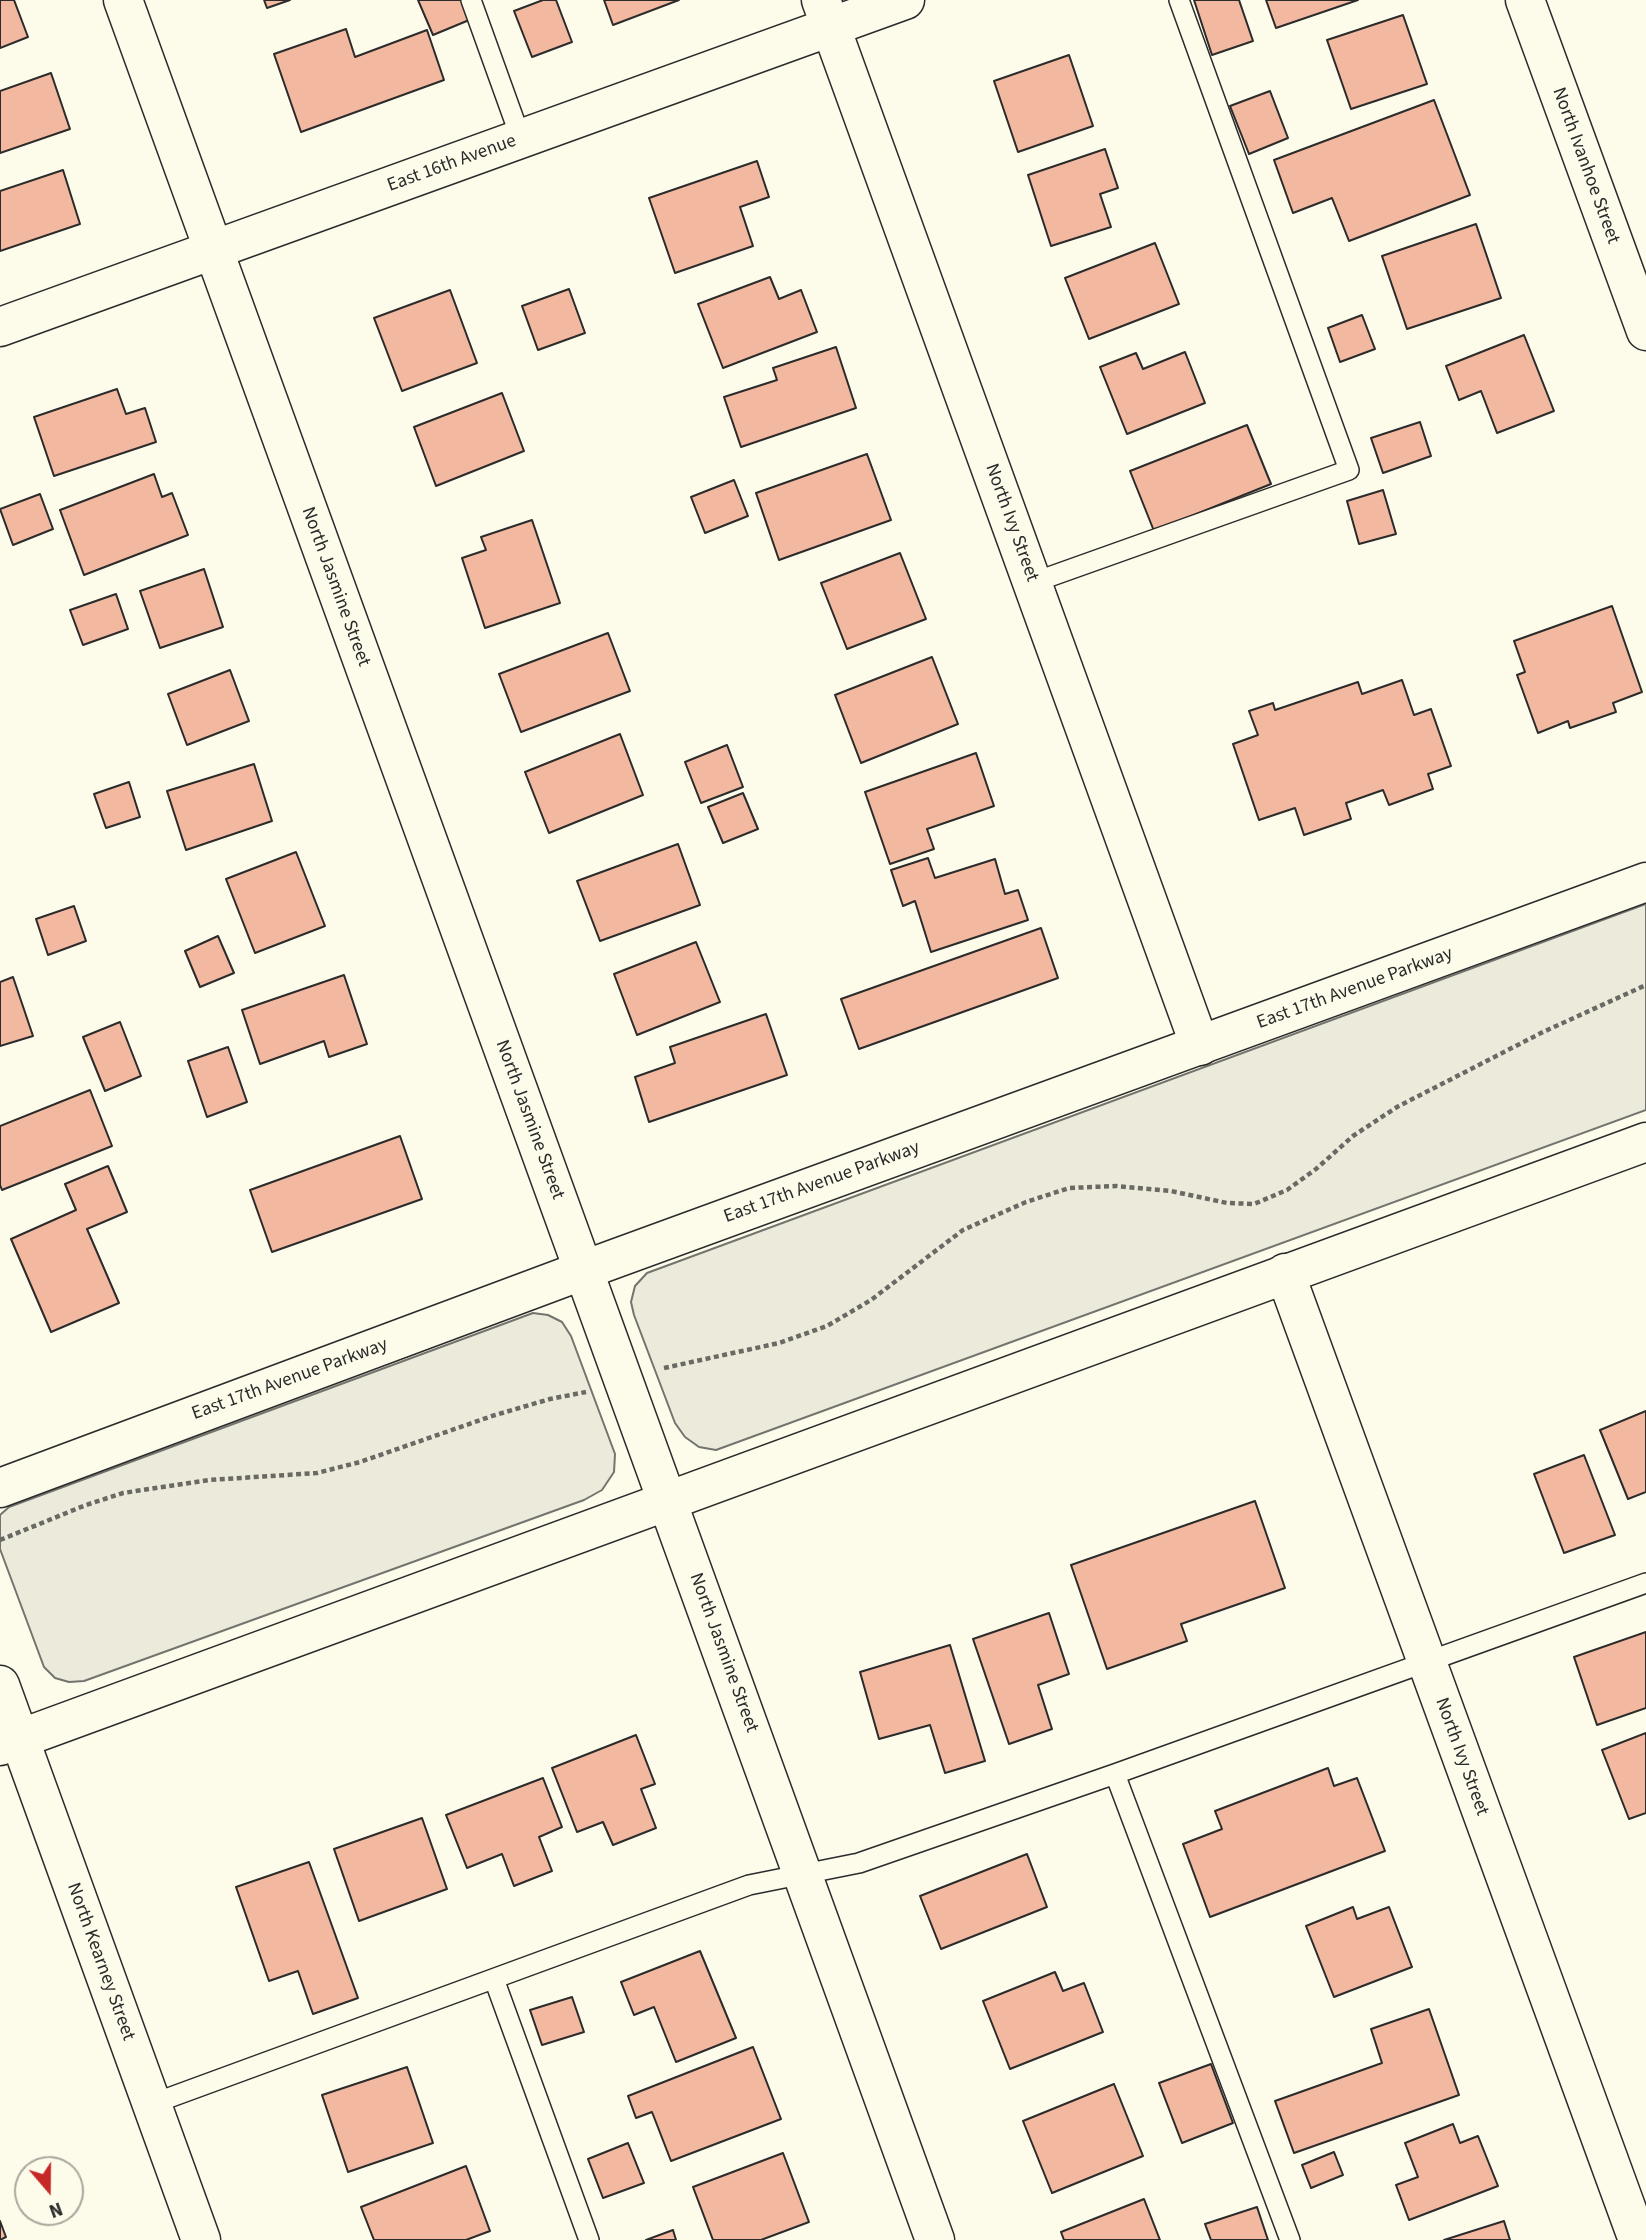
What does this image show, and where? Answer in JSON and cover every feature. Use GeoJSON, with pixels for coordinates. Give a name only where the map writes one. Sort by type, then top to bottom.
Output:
{"type":"FeatureCollection","features":[{"type":"Feature","properties":{"kind":"street","name":"North Jasmine Street"},"geometry":{"type":"LineString","coordinates":[[123,0],[935,2240]]}},
{"type":"Feature","properties":{"kind":"street","name":"East 16th Avenue"},"geometry":{"type":"LineString","coordinates":[[0,327],[521,139],[826,13],[905,0]]}},
{"type":"Feature","properties":{"kind":"street","name":"North Ivanhoe Street"},"geometry":{"type":"LineString","coordinates":[[1525,0],[1646,331]]}},
{"type":"Feature","properties":{"kind":"street","name":"North Ivy Street"},"geometry":{"type":"LineString","coordinates":[[826,13],[1200,1046]]}},
{"type":"Feature","properties":{"kind":"street","name":"East 17th Avenue Parkway"},"geometry":{"type":"LineString","coordinates":[[0,1488],[584,1270],[1646,882]]}},
{"type":"Feature","properties":{"kind":"street"},"geometry":{"type":"LineString","coordinates":[[9,1743],[1646,1142]]}},
{"type":"Feature","properties":{"kind":"street","name":"North Ivy Street"},"geometry":{"type":"LineString","coordinates":[[1285,1273],[1637,2240]]}},
{"type":"Feature","properties":{"kind":"street","name":"North Kearney Street"},"geometry":{"type":"LineString","coordinates":[[0,1685],[9,1743],[152,2104],[201,2240]]}},
{"type":"Feature","properties":{"kind":"lane"},"geometry":{"type":"LineString","coordinates":[[471,0],[521,139]]}},
{"type":"Feature","properties":{"kind":"lane"},"geometry":{"type":"LineString","coordinates":[[1032,583],[1349,470],[1179,0]]}},
{"type":"Feature","properties":{"kind":"lane"},"geometry":{"type":"LineString","coordinates":[[152,2104],[750,1885],[859,1863],[1646,1583]]}},
{"type":"Feature","properties":{"kind":"lane"},"geometry":{"type":"LineString","coordinates":[[1115,1774],[1290,2240]]}},
{"type":"Feature","properties":{"kind":"lane"},"geometry":{"type":"LineString","coordinates":[[494,1979],[589,2240]]}},
{"type":"Feature","properties":{"kind":"path"},"geometry":{"type":"LineString","coordinates":[[0,1540],[122,1493],[209,1480],[317,1473],[360,1462],[492,1416],[550,1399],[597,1390],[624,1378],[779,1343],[827,1326],[871,1300],[963,1230],[1026,1202],[1069,1188],[1116,1186],[1171,1191],[1227,1203],[1254,1204],[1287,1190],[1316,1169],[1353,1136],[1397,1107],[1531,1038],[1646,985]]}},
{"type":"Feature","properties":{"kind":"shaded area"},"geometry":{"type":"Polygon","coordinates":[[[1646,904],[1646,1110],[716,1450],[699,1447],[685,1437],[675,1423],[631,1302],[635,1286],[647,1273],[1646,904]]]}},
{"type":"Feature","properties":{"kind":"shaded area"},"geometry":{"type":"Polygon","coordinates":[[[533,1313],[548,1315],[562,1322],[571,1336],[615,1454],[614,1472],[602,1490],[584,1500],[84,1681],[69,1682],[55,1678],[44,1667],[0,1549],[0,1515],[9,1507],[533,1313]]]}},
{"type":"Feature","properties":{"kind":"building"},"geometry":{"type":"Polygon","coordinates":[[[0,0],[14,0],[28,37],[0,48],[0,0]]]}},
{"type":"Feature","properties":{"kind":"building"},"geometry":{"type":"Polygon","coordinates":[[[264,0],[290,0],[267,8],[264,0]]]}},
{"type":"Feature","properties":{"kind":"building"},"geometry":{"type":"Polygon","coordinates":[[[418,0],[466,0],[474,18],[433,35],[418,0]]]}},
{"type":"Feature","properties":{"kind":"building"},"geometry":{"type":"Polygon","coordinates":[[[543,0],[556,0],[572,42],[532,57],[514,11],[543,0]]]}},
{"type":"Feature","properties":{"kind":"building"},"geometry":{"type":"Polygon","coordinates":[[[604,0],[679,0],[613,25],[604,0]]]}},
{"type":"Feature","properties":{"kind":"building"},"geometry":{"type":"Polygon","coordinates":[[[1194,0],[1239,0],[1253,41],[1212,55],[1194,0]]]}},
{"type":"Feature","properties":{"kind":"building"},"geometry":{"type":"Polygon","coordinates":[[[1266,0],[1358,0],[1276,28],[1266,0]]]}},
{"type":"Feature","properties":{"kind":"building"},"geometry":{"type":"Polygon","coordinates":[[[1403,15],[1427,84],[1351,109],[1327,40],[1403,15]]]}},
{"type":"Feature","properties":{"kind":"building"},"geometry":{"type":"Polygon","coordinates":[[[346,29],[355,57],[427,30],[444,80],[301,132],[274,54],[346,29]]]}},
{"type":"Feature","properties":{"kind":"building"},"geometry":{"type":"Polygon","coordinates":[[[1069,55],[1093,126],[1018,152],[994,81],[1069,55]]]}},
{"type":"Feature","properties":{"kind":"building"},"geometry":{"type":"Polygon","coordinates":[[[51,73],[70,129],[0,153],[0,91],[51,73]]]}},
{"type":"Feature","properties":{"kind":"building"},"geometry":{"type":"Polygon","coordinates":[[[1270,91],[1288,138],[1249,154],[1230,106],[1270,91]]]}},
{"type":"Feature","properties":{"kind":"building"},"geometry":{"type":"Polygon","coordinates":[[[1434,100],[1470,195],[1349,241],[1332,198],[1293,213],[1274,160],[1434,100]]]}},
{"type":"Feature","properties":{"kind":"building"},"geometry":{"type":"Polygon","coordinates":[[[1105,149],[1118,188],[1100,194],[1111,227],[1051,246],[1028,175],[1105,149]]]}},
{"type":"Feature","properties":{"kind":"building"},"geometry":{"type":"Polygon","coordinates":[[[757,161],[769,197],[740,207],[753,246],[675,273],[649,198],[757,161]]]}},
{"type":"Feature","properties":{"kind":"building"},"geometry":{"type":"Polygon","coordinates":[[[63,170],[80,224],[0,251],[0,191],[63,170]]]}},
{"type":"Feature","properties":{"kind":"building"},"geometry":{"type":"Polygon","coordinates":[[[1476,224],[1501,298],[1407,329],[1382,256],[1476,224]]]}},
{"type":"Feature","properties":{"kind":"building"},"geometry":{"type":"Polygon","coordinates":[[[1155,243],[1179,304],[1089,339],[1065,278],[1155,243]]]}},
{"type":"Feature","properties":{"kind":"building"},"geometry":{"type":"Polygon","coordinates":[[[770,277],[779,299],[801,290],[817,332],[723,368],[698,304],[770,277]]]}},
{"type":"Feature","properties":{"kind":"building"},"geometry":{"type":"Polygon","coordinates":[[[569,289],[585,333],[538,350],[522,306],[569,289]]]}},
{"type":"Feature","properties":{"kind":"building"},"geometry":{"type":"Polygon","coordinates":[[[450,290],[477,363],[402,391],[374,318],[450,290]]]}},
{"type":"Feature","properties":{"kind":"building"},"geometry":{"type":"Polygon","coordinates":[[[1362,315],[1375,349],[1340,362],[1328,328],[1362,315]]]}},
{"type":"Feature","properties":{"kind":"building"},"geometry":{"type":"Polygon","coordinates":[[[1524,335],[1554,411],[1497,433],[1481,391],[1459,400],[1446,366],[1524,335]]]}},
{"type":"Feature","properties":{"kind":"building"},"geometry":{"type":"Polygon","coordinates":[[[836,347],[856,408],[741,447],[724,397],[777,380],[773,368],[836,347]]]}},
{"type":"Feature","properties":{"kind":"building"},"geometry":{"type":"Polygon","coordinates":[[[1185,352],[1205,403],[1127,434],[1100,367],[1136,353],[1143,369],[1185,352]]]}},
{"type":"Feature","properties":{"kind":"building"},"geometry":{"type":"Polygon","coordinates":[[[117,389],[126,414],[145,408],[156,442],[54,476],[34,417],[117,389]]]}},
{"type":"Feature","properties":{"kind":"building"},"geometry":{"type":"Polygon","coordinates":[[[502,393],[524,451],[436,486],[414,427],[502,393]]]}},
{"type":"Feature","properties":{"kind":"building"},"geometry":{"type":"Polygon","coordinates":[[[1420,422],[1431,456],[1383,473],[1371,438],[1420,422]]]}},
{"type":"Feature","properties":{"kind":"building"},"geometry":{"type":"Polygon","coordinates":[[[1247,425],[1271,484],[1154,531],[1130,471],[1247,425]]]}},
{"type":"Feature","properties":{"kind":"building"},"geometry":{"type":"Polygon","coordinates":[[[867,454],[891,520],[779,560],[756,493],[867,454]]]}},
{"type":"Feature","properties":{"kind":"building"},"geometry":{"type":"Polygon","coordinates":[[[154,474],[162,497],[172,493],[188,535],[84,575],[60,510],[154,474]]]}},
{"type":"Feature","properties":{"kind":"building"},"geometry":{"type":"Polygon","coordinates":[[[734,480],[748,516],[705,533],[691,497],[734,480]]]}},
{"type":"Feature","properties":{"kind":"building"},"geometry":{"type":"Polygon","coordinates":[[[1383,490],[1396,534],[1359,544],[1347,501],[1383,490]]]}},
{"type":"Feature","properties":{"kind":"building"},"geometry":{"type":"Polygon","coordinates":[[[40,494],[53,529],[13,545],[0,509],[40,494]]]}},
{"type":"Feature","properties":{"kind":"building"},"geometry":{"type":"Polygon","coordinates":[[[532,520],[560,603],[485,628],[462,558],[486,550],[481,537],[532,520]]]}},
{"type":"Feature","properties":{"kind":"building"},"geometry":{"type":"Polygon","coordinates":[[[900,553],[926,619],[847,649],[821,583],[900,553]]]}},
{"type":"Feature","properties":{"kind":"building"},"geometry":{"type":"Polygon","coordinates":[[[204,569],[223,627],[160,648],[140,591],[204,569]]]}},
{"type":"Feature","properties":{"kind":"building"},"geometry":{"type":"Polygon","coordinates":[[[116,594],[128,629],[83,645],[70,610],[116,594]]]}},
{"type":"Feature","properties":{"kind":"building"},"geometry":{"type":"Polygon","coordinates":[[[1612,606],[1642,692],[1613,703],[1616,712],[1570,728],[1568,721],[1538,733],[1517,675],[1525,672],[1514,641],[1612,606]]]}},
{"type":"Feature","properties":{"kind":"building"},"geometry":{"type":"Polygon","coordinates":[[[608,633],[630,691],[521,732],[499,674],[608,633]]]}},
{"type":"Feature","properties":{"kind":"building"},"geometry":{"type":"Polygon","coordinates":[[[932,657],[958,724],[861,763],[835,695],[932,657]]]}},
{"type":"Feature","properties":{"kind":"building"},"geometry":{"type":"Polygon","coordinates":[[[230,670],[249,721],[187,745],[168,694],[230,670]]]}},
{"type":"Feature","properties":{"kind":"building"},"geometry":{"type":"Polygon","coordinates":[[[1402,680],[1414,715],[1431,709],[1451,766],[1428,774],[1433,789],[1389,805],[1383,790],[1346,803],[1351,819],[1304,835],[1295,808],[1259,820],[1233,744],[1258,735],[1249,711],[1273,703],[1275,710],[1358,682],[1362,694],[1402,680]]]}},
{"type":"Feature","properties":{"kind":"building"},"geometry":{"type":"Polygon","coordinates":[[[620,734],[643,795],[549,833],[525,772],[620,734]]]}},
{"type":"Feature","properties":{"kind":"building"},"geometry":{"type":"Polygon","coordinates":[[[727,745],[743,787],[701,803],[685,762],[727,745]]]}},
{"type":"Feature","properties":{"kind":"building"},"geometry":{"type":"Polygon","coordinates":[[[976,753],[994,806],[927,829],[934,849],[890,864],[865,792],[976,753]]]}},
{"type":"Feature","properties":{"kind":"building"},"geometry":{"type":"Polygon","coordinates":[[[254,764],[272,821],[186,850],[167,791],[254,764]]]}},
{"type":"Feature","properties":{"kind":"building"},"geometry":{"type":"Polygon","coordinates":[[[129,782],[140,817],[106,828],[94,794],[129,782]]]}},
{"type":"Feature","properties":{"kind":"building"},"geometry":{"type":"Polygon","coordinates":[[[743,793],[758,829],[723,843],[708,807],[743,793]]]}},
{"type":"Feature","properties":{"kind":"building"},"geometry":{"type":"Polygon","coordinates":[[[678,844],[700,905],[600,941],[577,881],[678,844]]]}},
{"type":"Feature","properties":{"kind":"building"},"geometry":{"type":"Polygon","coordinates":[[[296,852],[325,926],[255,953],[226,879],[296,852]]]}},
{"type":"Feature","properties":{"kind":"building"},"geometry":{"type":"Polygon","coordinates":[[[928,858],[935,878],[995,859],[1005,894],[1018,890],[1028,920],[931,952],[915,901],[903,906],[891,870],[928,858]]]}},
{"type":"Feature","properties":{"kind":"building"},"geometry":{"type":"Polygon","coordinates":[[[74,906],[86,941],[48,955],[36,919],[74,906]]]}},
{"type":"Feature","properties":{"kind":"building"},"geometry":{"type":"Polygon","coordinates":[[[1041,928],[1058,978],[859,1049],[841,999],[1041,928]]]}},
{"type":"Feature","properties":{"kind":"building"},"geometry":{"type":"Polygon","coordinates":[[[218,936],[234,973],[200,987],[185,951],[218,936]]]}},
{"type":"Feature","properties":{"kind":"building"},"geometry":{"type":"Polygon","coordinates":[[[696,942],[720,1002],[637,1035],[614,974],[696,942]]]}},
{"type":"Feature","properties":{"kind":"building"},"geometry":{"type":"Polygon","coordinates":[[[344,975],[367,1044],[329,1057],[324,1041],[260,1064],[242,1010],[344,975]]]}},
{"type":"Feature","properties":{"kind":"building"},"geometry":{"type":"Polygon","coordinates":[[[13,977],[33,1036],[0,1046],[0,982],[13,977]]]}},
{"type":"Feature","properties":{"kind":"building"},"geometry":{"type":"Polygon","coordinates":[[[766,1014],[787,1075],[649,1122],[635,1077],[675,1063],[670,1047],[766,1014]]]}},
{"type":"Feature","properties":{"kind":"building"},"geometry":{"type":"Polygon","coordinates":[[[120,1022],[141,1076],[105,1091],[83,1037],[120,1022]]]}},
{"type":"Feature","properties":{"kind":"building"},"geometry":{"type":"Polygon","coordinates":[[[228,1047],[247,1102],[207,1117],[188,1061],[228,1047]]]}},
{"type":"Feature","properties":{"kind":"building"},"geometry":{"type":"Polygon","coordinates":[[[90,1090],[112,1146],[2,1190],[0,1126],[90,1090]]]}},
{"type":"Feature","properties":{"kind":"building"},"geometry":{"type":"Polygon","coordinates":[[[400,1136],[422,1199],[272,1252],[250,1190],[400,1136]]]}},
{"type":"Feature","properties":{"kind":"building"},"geometry":{"type":"Polygon","coordinates":[[[108,1166],[127,1212],[87,1229],[119,1303],[51,1332],[11,1239],[76,1210],[65,1184],[108,1166]]]}},
{"type":"Feature","properties":{"kind":"building"},"geometry":{"type":"Polygon","coordinates":[[[1646,1411],[1646,1492],[1628,1499],[1600,1430],[1646,1411]]]}},
{"type":"Feature","properties":{"kind":"building"},"geometry":{"type":"Polygon","coordinates":[[[1584,1455],[1615,1535],[1564,1553],[1534,1474],[1584,1455]]]}},
{"type":"Feature","properties":{"kind":"building"},"geometry":{"type":"Polygon","coordinates":[[[1255,1501],[1285,1588],[1181,1624],[1187,1641],[1107,1669],[1071,1565],[1255,1501]]]}},
{"type":"Feature","properties":{"kind":"building"},"geometry":{"type":"Polygon","coordinates":[[[1049,1613],[1069,1674],[1038,1685],[1052,1729],[1009,1744],[973,1639],[1049,1613]]]}},
{"type":"Feature","properties":{"kind":"building"},"geometry":{"type":"Polygon","coordinates":[[[1646,1632],[1646,1708],[1597,1725],[1574,1657],[1646,1632]]]}},
{"type":"Feature","properties":{"kind":"building"},"geometry":{"type":"Polygon","coordinates":[[[950,1645],[985,1761],[945,1773],[930,1725],[879,1739],[860,1672],[950,1645]]]}},
{"type":"Feature","properties":{"kind":"building"},"geometry":{"type":"Polygon","coordinates":[[[1646,1733],[1646,1813],[1629,1819],[1602,1750],[1646,1733]]]}},
{"type":"Feature","properties":{"kind":"building"},"geometry":{"type":"Polygon","coordinates":[[[636,1735],[655,1784],[641,1789],[656,1828],[613,1845],[603,1822],[577,1832],[552,1768],[636,1735]]]}},
{"type":"Feature","properties":{"kind":"building"},"geometry":{"type":"Polygon","coordinates":[[[1328,1768],[1334,1786],[1357,1778],[1385,1851],[1210,1917],[1183,1844],[1222,1829],[1215,1811],[1328,1768]]]}},
{"type":"Feature","properties":{"kind":"building"},"geometry":{"type":"Polygon","coordinates":[[[543,1778],[562,1827],[539,1837],[552,1871],[514,1886],[502,1854],[467,1868],[446,1815],[543,1778]]]}},
{"type":"Feature","properties":{"kind":"building"},"geometry":{"type":"Polygon","coordinates":[[[422,1818],[447,1889],[359,1921],[334,1849],[422,1818]]]}},
{"type":"Feature","properties":{"kind":"building"},"geometry":{"type":"Polygon","coordinates":[[[1027,1854],[1047,1907],[941,1949],[920,1896],[1027,1854]]]}},
{"type":"Feature","properties":{"kind":"building"},"geometry":{"type":"Polygon","coordinates":[[[309,1862],[358,1998],[313,2014],[298,1971],[269,1981],[236,1887],[309,1862]]]}},
{"type":"Feature","properties":{"kind":"building"},"geometry":{"type":"Polygon","coordinates":[[[1353,1907],[1357,1919],[1389,1907],[1412,1967],[1334,1997],[1306,1926],[1353,1907]]]}},
{"type":"Feature","properties":{"kind":"building"},"geometry":{"type":"Polygon","coordinates":[[[700,1951],[736,2038],[676,2062],[654,2007],[634,2015],[621,1982],[700,1951]]]}},
{"type":"Feature","properties":{"kind":"building"},"geometry":{"type":"Polygon","coordinates":[[[1055,1972],[1063,1991],[1084,1983],[1103,2032],[1010,2069],[983,2001],[1055,1972]]]}},
{"type":"Feature","properties":{"kind":"building"},"geometry":{"type":"Polygon","coordinates":[[[572,1997],[584,2032],[542,2045],[530,2010],[572,1997]]]}},
{"type":"Feature","properties":{"kind":"building"},"geometry":{"type":"Polygon","coordinates":[[[1429,2009],[1459,2095],[1294,2153],[1275,2101],[1382,2063],[1371,2029],[1429,2009]]]}},
{"type":"Feature","properties":{"kind":"building"},"geometry":{"type":"Polygon","coordinates":[[[753,2047],[781,2119],[671,2161],[652,2112],[636,2118],[628,2096],[753,2047]]]}},
{"type":"Feature","properties":{"kind":"building"},"geometry":{"type":"Polygon","coordinates":[[[1211,2064],[1233,2123],[1182,2143],[1159,2083],[1211,2064]]]}},
{"type":"Feature","properties":{"kind":"building"},"geometry":{"type":"Polygon","coordinates":[[[407,2067],[433,2143],[348,2172],[322,2095],[407,2067]]]}},
{"type":"Feature","properties":{"kind":"building"},"geometry":{"type":"Polygon","coordinates":[[[1114,2084],[1143,2156],[1052,2193],[1023,2121],[1114,2084]]]}},
{"type":"Feature","properties":{"kind":"building"},"geometry":{"type":"Polygon","coordinates":[[[1453,2124],[1460,2143],[1478,2136],[1498,2186],[1409,2220],[1396,2185],[1418,2177],[1405,2143],[1453,2124]]]}},
{"type":"Feature","properties":{"kind":"building"},"geometry":{"type":"Polygon","coordinates":[[[628,2143],[644,2183],[603,2198],[588,2159],[628,2143]]]}},
{"type":"Feature","properties":{"kind":"building"},"geometry":{"type":"Polygon","coordinates":[[[1334,2152],[1343,2175],[1311,2188],[1302,2165],[1334,2152]]]}},
{"type":"Feature","properties":{"kind":"building"},"geometry":{"type":"Polygon","coordinates":[[[783,2153],[809,2222],[761,2240],[713,2240],[693,2187],[783,2153]]]}},
{"type":"Feature","properties":{"kind":"building"},"geometry":{"type":"Polygon","coordinates":[[[466,2166],[490,2231],[466,2240],[374,2240],[361,2207],[466,2166]]]}},
{"type":"Feature","properties":{"kind":"building"},"geometry":{"type":"Polygon","coordinates":[[[1144,2199],[1160,2240],[1064,2240],[1061,2232],[1144,2199]]]}},
{"type":"Feature","properties":{"kind":"building"},"geometry":{"type":"Polygon","coordinates":[[[1257,2207],[1268,2240],[1211,2240],[1205,2224],[1257,2207]]]}},
{"type":"Feature","properties":{"kind":"building"},"geometry":{"type":"Polygon","coordinates":[[[0,2221],[6,2237],[0,2240],[0,2221]]]}},
{"type":"Feature","properties":{"kind":"building"},"geometry":{"type":"Polygon","coordinates":[[[1504,2221],[1510,2240],[1444,2240],[1504,2221]]]}},
{"type":"Feature","properties":{"kind":"building"},"geometry":{"type":"Polygon","coordinates":[[[673,2230],[676,2240],[646,2240],[673,2230]]]}}]}
